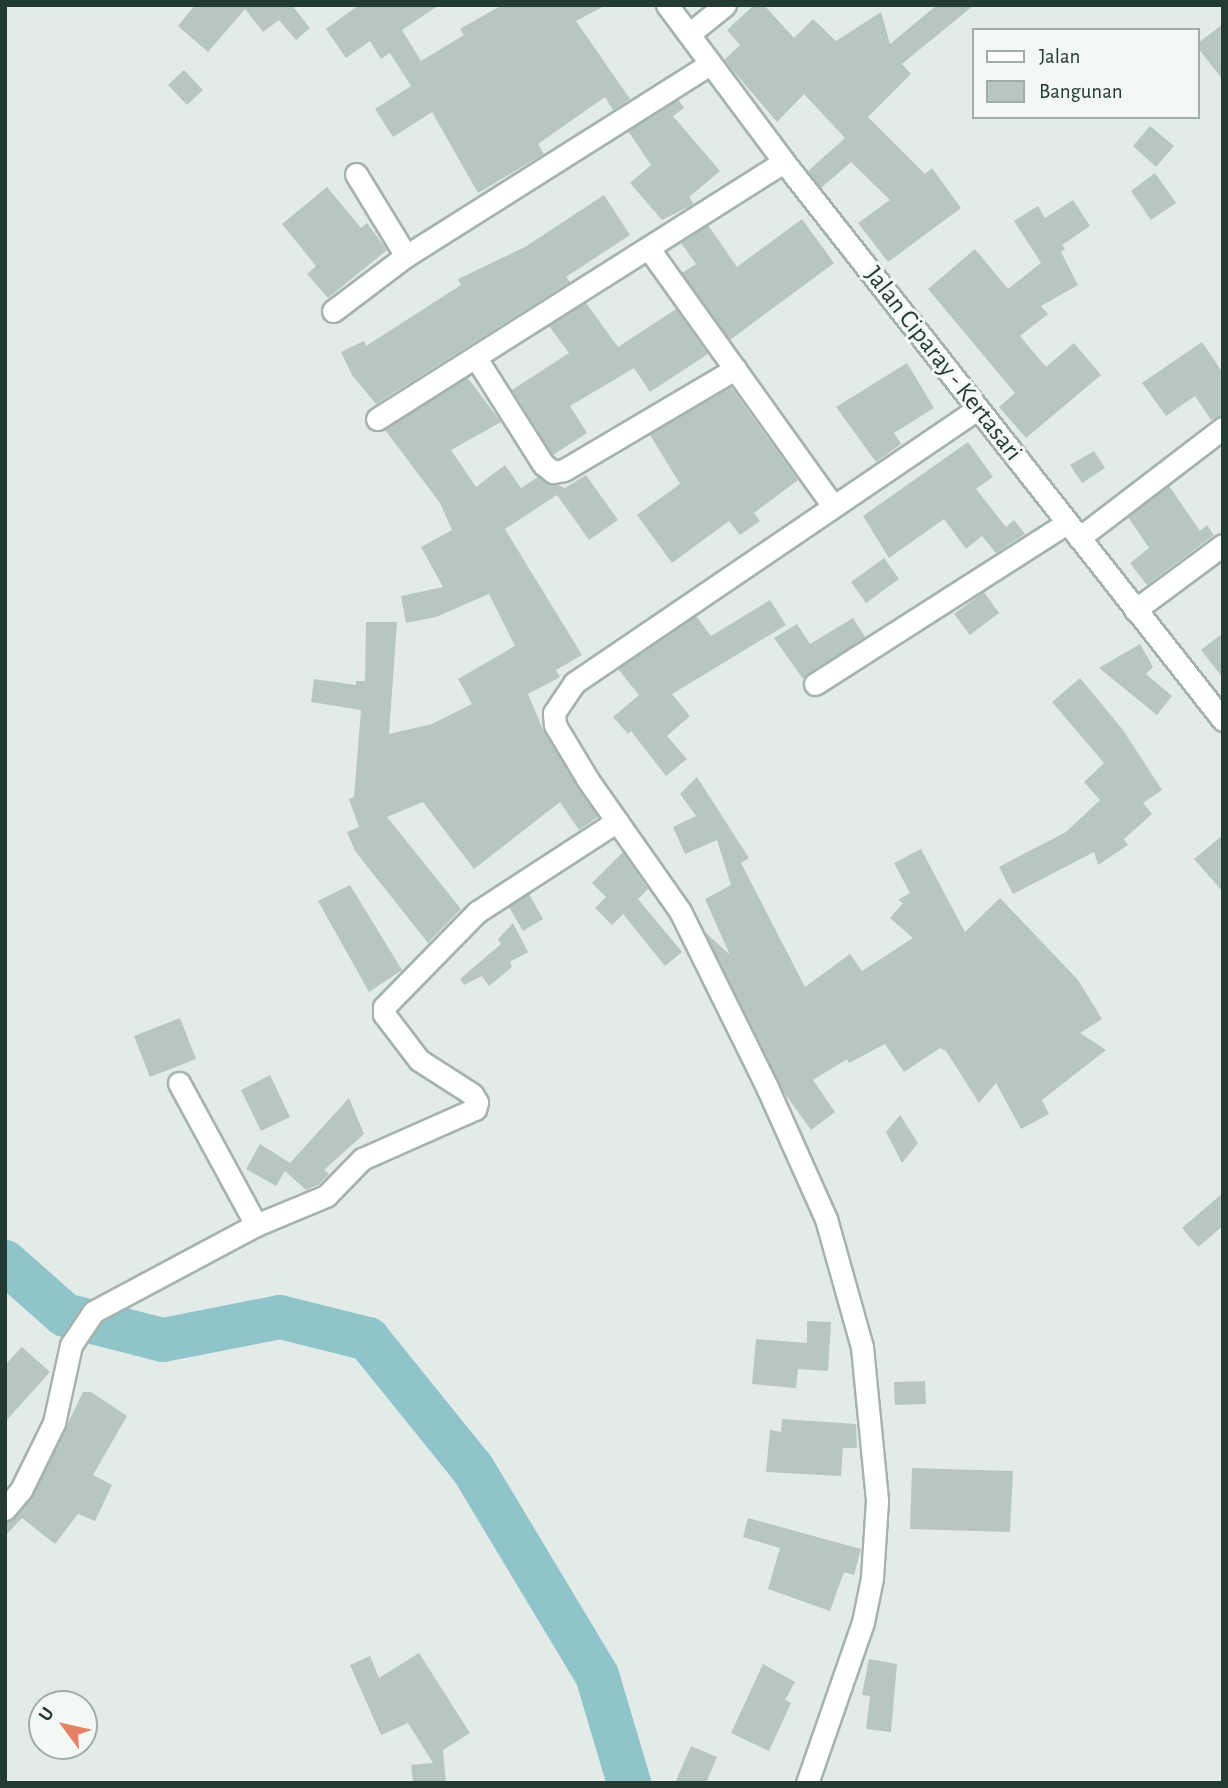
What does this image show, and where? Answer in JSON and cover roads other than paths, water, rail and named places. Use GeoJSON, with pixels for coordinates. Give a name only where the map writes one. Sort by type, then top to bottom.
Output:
{"type":"FeatureCollection","features":[{"type":"Feature","properties":{"kind":"street","name":"Jalan Ciparay - Kertasari"},"geometry":{"type":"LineString","coordinates":[[667,5],[784,162],[1223,720]]}},
{"type":"Feature","properties":{"kind":"street"},"geometry":{"type":"LineString","coordinates":[[689,34],[725,5]]}},
{"type":"Feature","properties":{"kind":"street"},"geometry":{"type":"LineString","coordinates":[[333,311],[407,256],[710,64]]}},
{"type":"Feature","properties":{"kind":"street"},"geometry":{"type":"LineString","coordinates":[[377,419],[476,359],[784,162]]}},
{"type":"Feature","properties":{"kind":"street"},"geometry":{"type":"LineString","coordinates":[[356,174],[407,256]]}},
{"type":"Feature","properties":{"kind":"street"},"geometry":{"type":"LineString","coordinates":[[649,249],[832,505]]}},
{"type":"Feature","properties":{"kind":"street"},"geometry":{"type":"LineString","coordinates":[[476,359],[543,464],[552,472],[564,470],[735,369]]}},
{"type":"Feature","properties":{"kind":"street"},"geometry":{"type":"LineString","coordinates":[[807,1783],[863,1622],[872,1578],[877,1500],[862,1347],[826,1219],[767,1087],[680,911],[555,725],[557,702],[564,692],[832,505],[977,409]]}},
{"type":"Feature","properties":{"kind":"street"},"geometry":{"type":"LineString","coordinates":[[815,684],[1073,530],[1223,428]]}},
{"type":"Feature","properties":{"kind":"street"},"geometry":{"type":"LineString","coordinates":[[1135,610],[1223,545]]}},
{"type":"Feature","properties":{"kind":"street"},"geometry":{"type":"LineString","coordinates":[[5,1509],[21,1490],[54,1423],[71,1345],[93,1312],[256,1225],[326,1196],[362,1159],[475,1109],[477,1102],[472,1094],[419,1060],[384,1014],[384,1007],[477,912],[617,821]]}},
{"type":"Feature","properties":{"kind":"street"},"geometry":{"type":"LineString","coordinates":[[179,1083],[256,1225]]}},
{"type":"Feature","properties":{"kind":"waterway"},"geometry":{"type":"LineString","coordinates":[[5,1262],[65,1315],[163,1340],[280,1317],[368,1339],[473,1469],[597,1675],[629,1783]]}}]}
